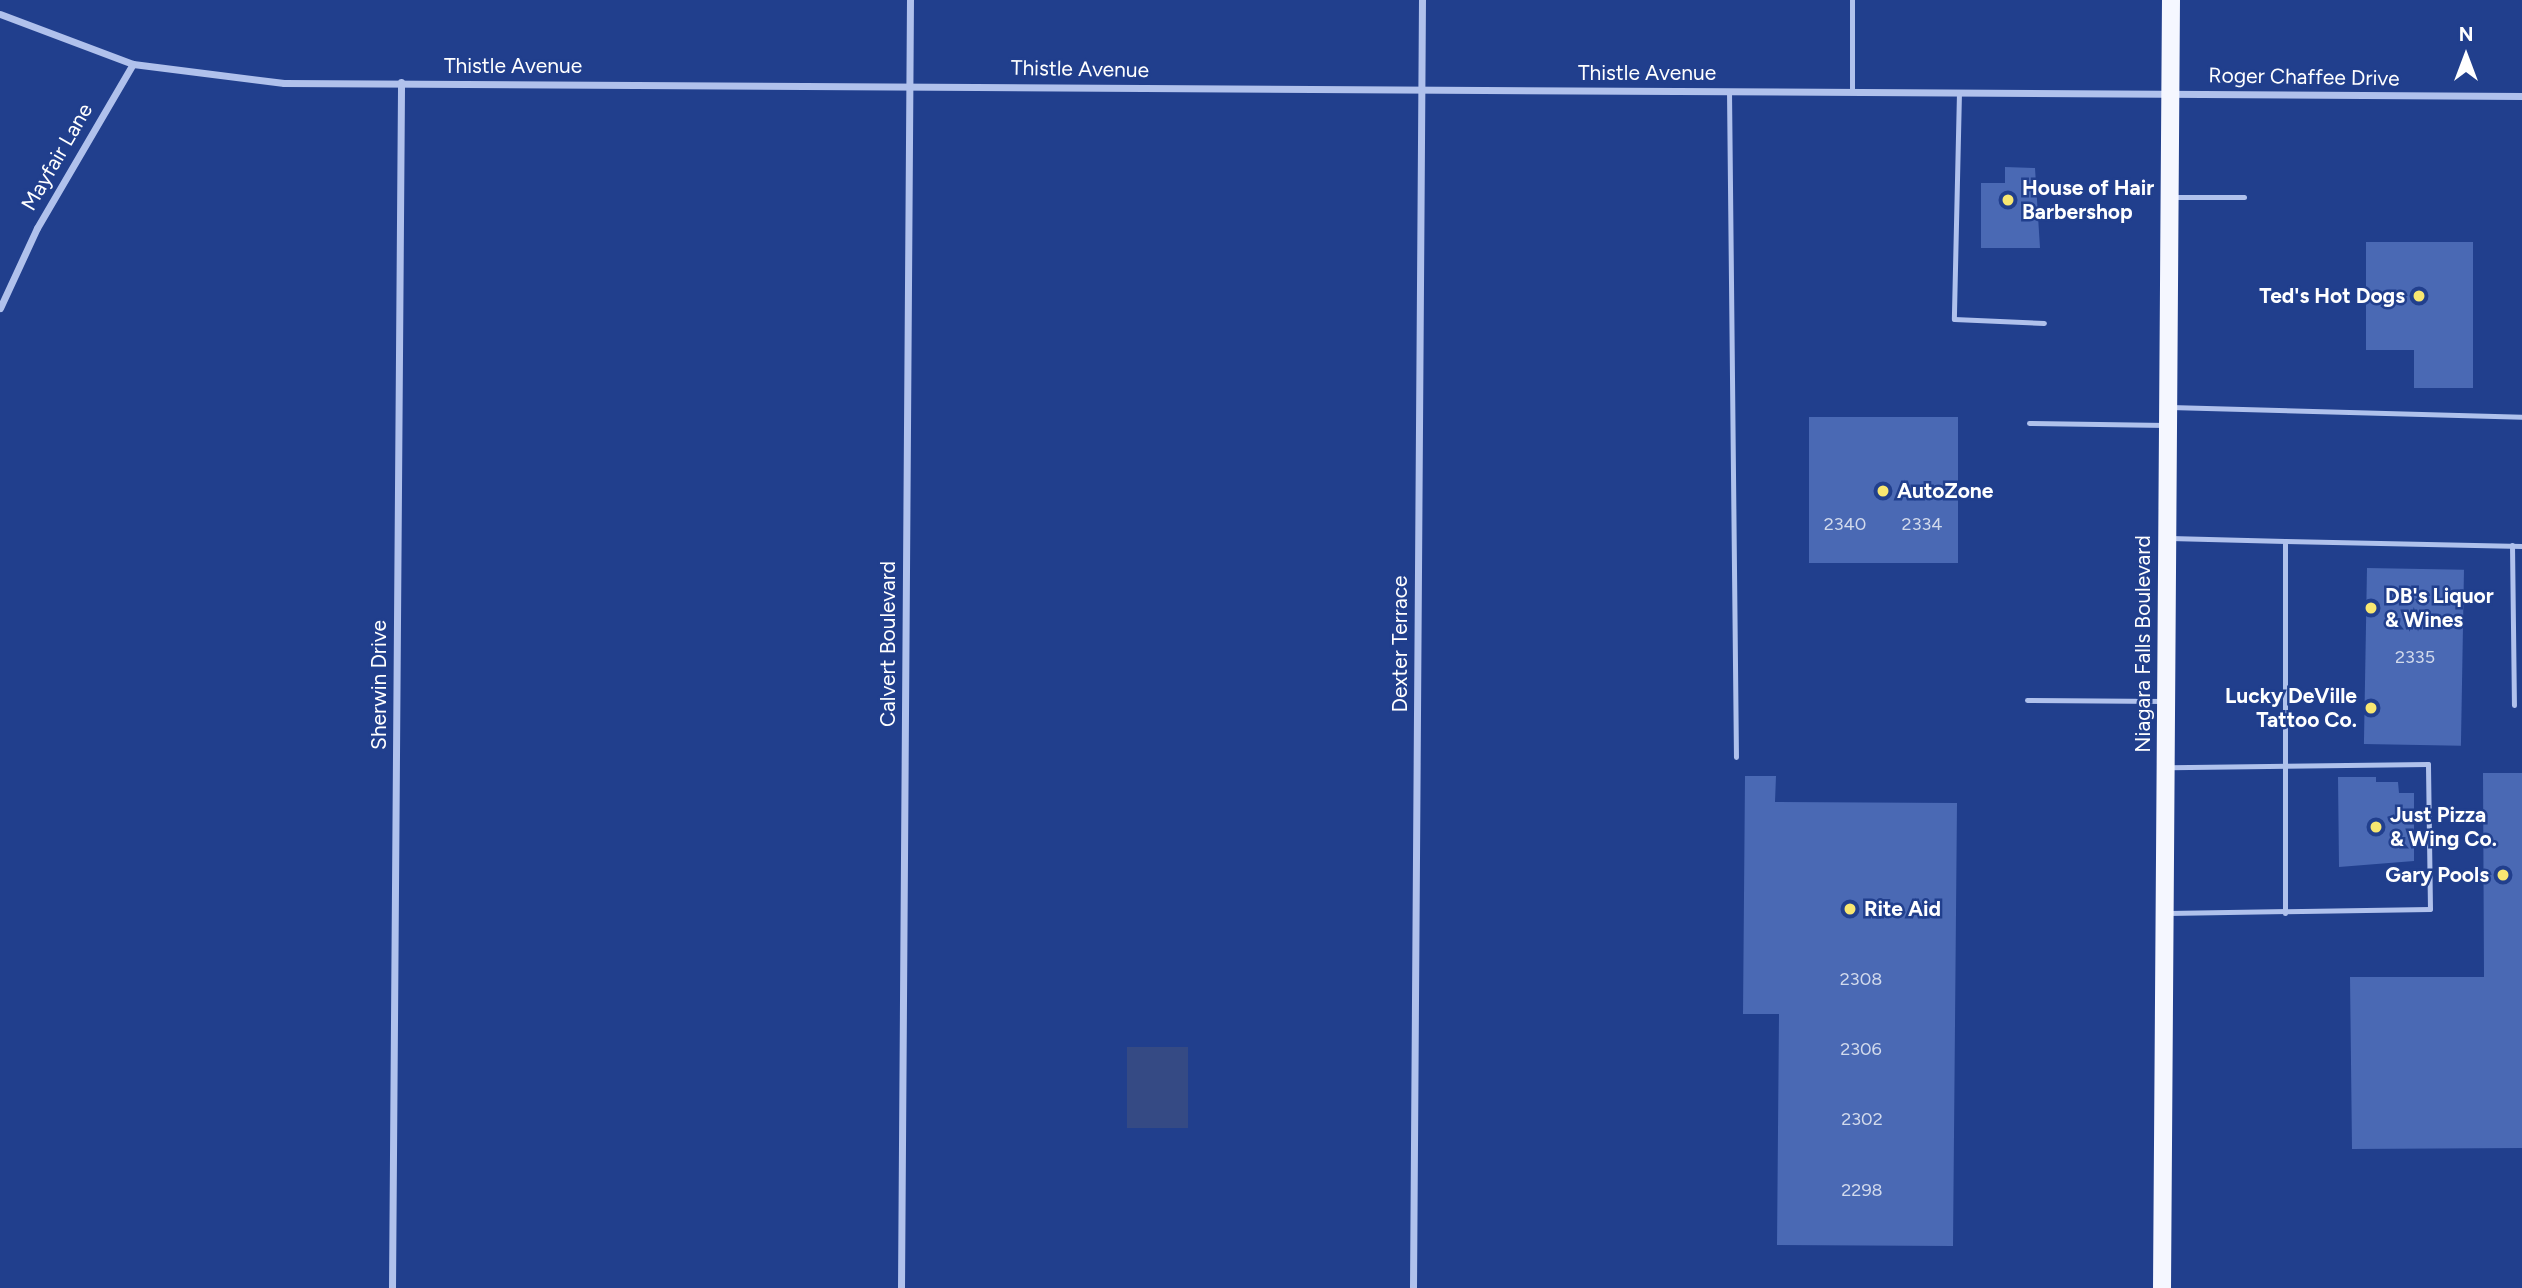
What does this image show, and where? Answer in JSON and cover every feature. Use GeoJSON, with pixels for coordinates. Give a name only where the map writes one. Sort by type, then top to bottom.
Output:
{"type":"FeatureCollection","features":[{"type":"Feature","properties":{"kind":"main road","name":"Niagara Falls Boulevard"},"geometry":{"type":"LineString","coordinates":[[2162,1288],[2171,0]]}},
{"type":"Feature","properties":{"kind":"street","name":"Calvert Boulevard"},"geometry":{"type":"LineString","coordinates":[[901,1288],[911,0]]}},
{"type":"Feature","properties":{"kind":"street","name":"Dexter Terrace"},"geometry":{"type":"LineString","coordinates":[[1413,1288],[1422,0]]}},
{"type":"Feature","properties":{"kind":"street","name":"Thistle Avenue"},"geometry":{"type":"LineString","coordinates":[[0,14],[134,64],[219,79],[1422,90],[2170,93]]}},
{"type":"Feature","properties":{"kind":"street","name":"Mayfair Lane"},"geometry":{"type":"LineString","coordinates":[[0,308],[50,204],[134,64]]}},
{"type":"Feature","properties":{"kind":"street","name":"Sherwin Drive"},"geometry":{"type":"LineString","coordinates":[[392,1288],[401,82]]}},
{"type":"Feature","properties":{"kind":"street","name":"Roger Chaffee Drive"},"geometry":{"type":"LineString","coordinates":[[2170,93],[2522,96]]}},
{"type":"Feature","properties":{"kind":"lane"},"geometry":{"type":"LineString","coordinates":[[1852,0],[1852,92]]}},
{"type":"Feature","properties":{"kind":"lane"},"geometry":{"type":"LineString","coordinates":[[1729,91],[1736,757]]}},
{"type":"Feature","properties":{"kind":"lane"},"geometry":{"type":"LineString","coordinates":[[1959,92],[1954,319],[2044,323]]}},
{"type":"Feature","properties":{"kind":"lane"},"geometry":{"type":"LineString","coordinates":[[2169,197],[2244,197]]}},
{"type":"Feature","properties":{"kind":"lane"},"geometry":{"type":"LineString","coordinates":[[2029,423],[2167,416],[2522,417]]}},
{"type":"Feature","properties":{"kind":"lane"},"geometry":{"type":"LineString","coordinates":[[2167,538],[2522,546]]}},
{"type":"Feature","properties":{"kind":"lane"},"geometry":{"type":"LineString","coordinates":[[2285,913],[2286,541]]}},
{"type":"Feature","properties":{"kind":"lane"},"geometry":{"type":"LineString","coordinates":[[2512,545],[2514,705]]}},
{"type":"Feature","properties":{"kind":"lane"},"geometry":{"type":"LineString","coordinates":[[2027,700],[2166,701]]}},
{"type":"Feature","properties":{"kind":"lane"},"geometry":{"type":"LineString","coordinates":[[2164,913],[2430,909],[2428,764],[2165,768]]}},
{"type":"Feature","properties":{"kind":"water"},"geometry":{"type":"Polygon","coordinates":[[[1127,1047],[1188,1047],[1188,1128],[1127,1128],[1127,1047]]]}},
{"type":"Feature","properties":{"kind":"building","name":"House of Hair Barbershop"},"geometry":{"type":"Polygon","coordinates":[[[2005,167],[2035,168],[2040,248],[1981,248],[1981,183],[2005,183],[2005,167]]]}},
{"type":"Feature","properties":{"kind":"building","name":"Ted's Hot Dogs"},"geometry":{"type":"Polygon","coordinates":[[[2366,242],[2473,242],[2473,388],[2414,388],[2414,350],[2366,350],[2366,242]]]}},
{"type":"Feature","properties":{"kind":"building","name":"AutoZone"},"geometry":{"type":"Polygon","coordinates":[[[1809,417],[1958,417],[1958,563],[1809,563],[1809,417]]]}},
{"type":"Feature","properties":{"kind":"building"},"geometry":{"type":"Polygon","coordinates":[[[2367,568],[2464,570],[2461,746],[2364,744],[2367,568]]]}},
{"type":"Feature","properties":{"kind":"building","name":"Gary Pools"},"geometry":{"type":"Polygon","coordinates":[[[2483,773],[2522,773],[2522,1148],[2352,1149],[2350,977],[2484,977],[2483,773]]]}},
{"type":"Feature","properties":{"kind":"building"},"geometry":{"type":"Polygon","coordinates":[[[1745,776],[1776,776],[1775,802],[1957,803],[1953,1246],[1777,1245],[1779,1014],[1743,1014],[1745,776]]]}},
{"type":"Feature","properties":{"kind":"building","name":"Just Pizza & Wing Co."},"geometry":{"type":"Polygon","coordinates":[[[2338,777],[2376,777],[2376,782],[2398,782],[2399,793],[2414,793],[2414,861],[2339,867],[2338,777]]]}},
{"type":"Feature","properties":{"kind":"place","name":"House of Hair Barbershop"},"geometry":{"type":"Point","coordinates":[2008,200]}},
{"type":"Feature","properties":{"kind":"place","name":"Ted's Hot Dogs"},"geometry":{"type":"Point","coordinates":[2419,296]}},
{"type":"Feature","properties":{"kind":"place","name":"AutoZone"},"geometry":{"type":"Point","coordinates":[1883,491]}},
{"type":"Feature","properties":{"kind":"place","name":"DB's Liquor & Wines"},"geometry":{"type":"Point","coordinates":[2371,608]}},
{"type":"Feature","properties":{"kind":"place","name":"Lucky DeVille Tattoo Co."},"geometry":{"type":"Point","coordinates":[2371,708]}},
{"type":"Feature","properties":{"kind":"place","name":"Just Pizza & Wing Co."},"geometry":{"type":"Point","coordinates":[2376,827]}},
{"type":"Feature","properties":{"kind":"place","name":"Gary Pools"},"geometry":{"type":"Point","coordinates":[2503,875]}},
{"type":"Feature","properties":{"kind":"place","name":"Rite Aid"},"geometry":{"type":"Point","coordinates":[1850,909]}}]}
